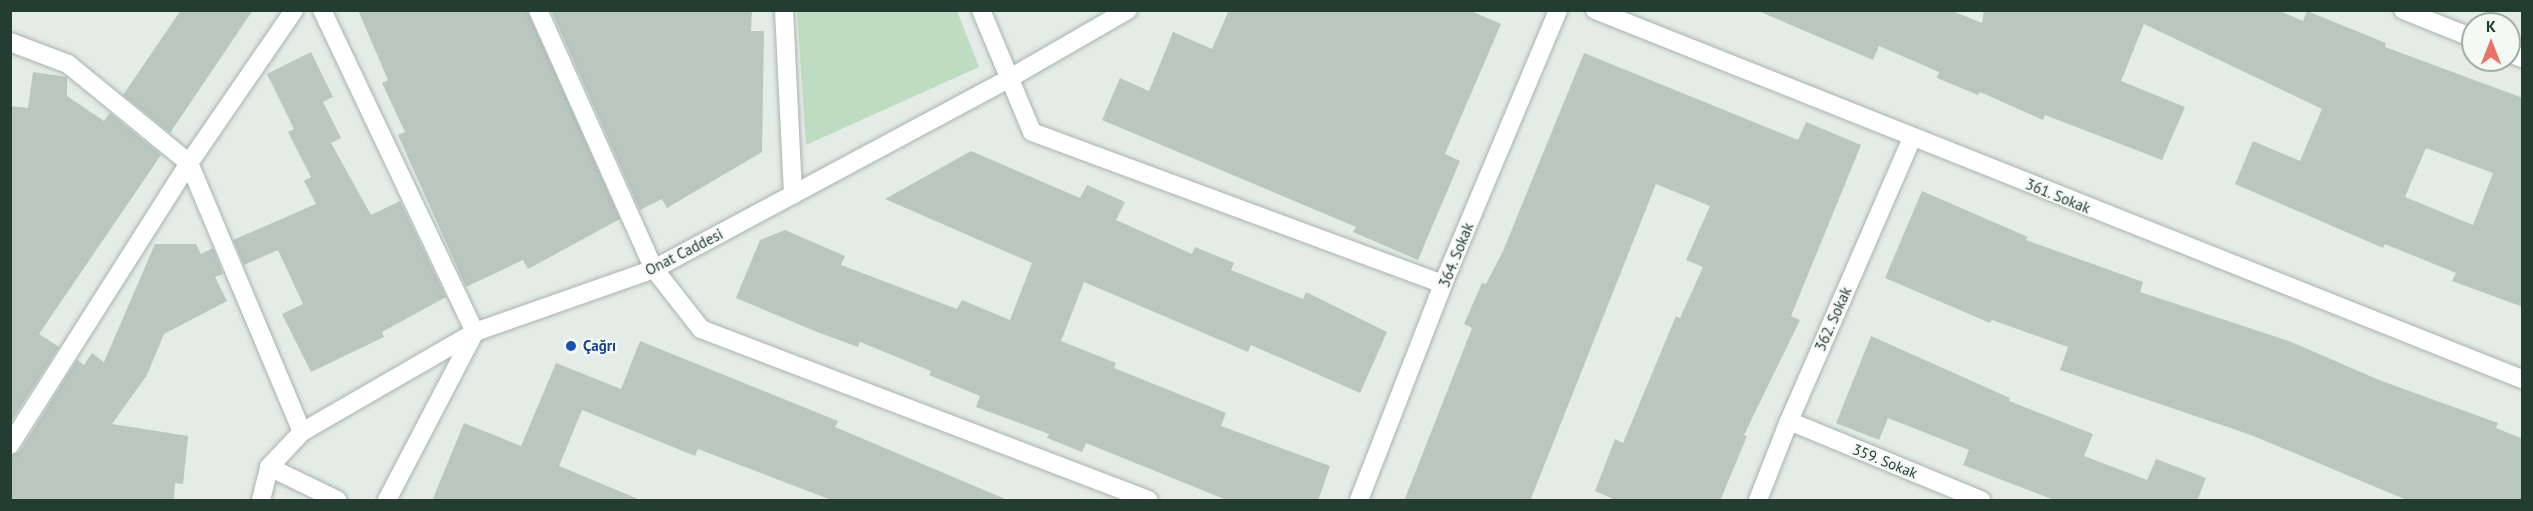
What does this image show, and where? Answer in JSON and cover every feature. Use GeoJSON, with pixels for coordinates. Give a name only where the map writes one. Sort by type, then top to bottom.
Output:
{"type":"FeatureCollection","features":[{"type":"Feature","properties":{"kind":"street"},"geometry":{"type":"LineString","coordinates":[[10,445],[189,163],[294,10]]}},
{"type":"Feature","properties":{"kind":"street"},"geometry":{"type":"LineString","coordinates":[[322,10],[476,332],[387,501]]}},
{"type":"Feature","properties":{"kind":"street"},"geometry":{"type":"LineString","coordinates":[[538,10],[654,269],[701,329],[1148,501]]}},
{"type":"Feature","properties":{"kind":"street"},"geometry":{"type":"LineString","coordinates":[[784,10],[793,195]]}},
{"type":"Feature","properties":{"kind":"street"},"geometry":{"type":"LineString","coordinates":[[981,10],[1032,132],[1443,284]]}},
{"type":"Feature","properties":{"kind":"street","name":"Onat Caddesi"},"geometry":{"type":"LineString","coordinates":[[269,467],[303,432],[476,332],[654,269],[1010,78],[1128,10]]}},
{"type":"Feature","properties":{"kind":"street","name":"364. Sokak"},"geometry":{"type":"LineString","coordinates":[[1359,501],[1443,284],[1558,10]]}},
{"type":"Feature","properties":{"kind":"street","name":"361. Sokak"},"geometry":{"type":"LineString","coordinates":[[1595,10],[1912,138],[2523,379]]}},
{"type":"Feature","properties":{"kind":"street"},"geometry":{"type":"LineString","coordinates":[[2403,10],[2461,33]]}},
{"type":"Feature","properties":{"kind":"street"},"geometry":{"type":"LineString","coordinates":[[10,42],[68,64],[189,163],[303,432]]}},
{"type":"Feature","properties":{"kind":"street","name":"362. Sokak"},"geometry":{"type":"LineString","coordinates":[[1758,501],[1789,421],[1912,138]]}},
{"type":"Feature","properties":{"kind":"street","name":"359. Sokak"},"geometry":{"type":"LineString","coordinates":[[1789,421],[1981,501]]}},
{"type":"Feature","properties":{"kind":"street"},"geometry":{"type":"LineString","coordinates":[[261,501],[269,467],[337,501]]}},
{"type":"Feature","properties":{"kind":"green space"},"geometry":{"type":"Polygon","coordinates":[[[797,11],[957,11],[979,67],[806,145],[797,11]]]}},
{"type":"Feature","properties":{"kind":"building"},"geometry":{"type":"Polygon","coordinates":[[[181,10],[253,10],[170,133],[123,95],[181,10]]]}},
{"type":"Feature","properties":{"kind":"building"},"geometry":{"type":"Polygon","coordinates":[[[358,10],[527,10],[620,219],[528,269],[523,260],[466,287],[398,135],[405,132],[382,83],[388,80],[358,10]]]}},
{"type":"Feature","properties":{"kind":"building"},"geometry":{"type":"Polygon","coordinates":[[[551,10],[752,10],[751,31],[764,31],[762,152],[667,208],[662,199],[640,210],[551,10]]]}},
{"type":"Feature","properties":{"kind":"building"},"geometry":{"type":"Polygon","coordinates":[[[1229,10],[1469,10],[1501,24],[1445,154],[1460,161],[1418,260],[1353,232],[1356,227],[1102,120],[1120,78],[1149,91],[1173,32],[1212,49],[1229,10]]]}},
{"type":"Feature","properties":{"kind":"building"},"geometry":{"type":"Polygon","coordinates":[[[1756,10],[1950,10],[1982,23],[1984,10],[2278,10],[2303,21],[2307,11],[2386,43],[2385,47],[2523,98],[2523,307],[2452,281],[2456,273],[2385,244],[2383,248],[2235,184],[2253,141],[2300,161],[2322,109],[2144,24],[2121,81],[2185,107],[2162,160],[2045,115],[2043,120],[1980,92],[1978,95],[1937,78],[1939,72],[1879,46],[1873,60],[1756,10]],[[2426,148],[2405,197],[2473,225],[2493,173],[2426,148]]]}},
{"type":"Feature","properties":{"kind":"building"},"geometry":{"type":"Polygon","coordinates":[[[311,52],[333,97],[323,102],[341,138],[331,143],[371,215],[400,201],[446,297],[382,332],[384,337],[311,372],[282,314],[303,304],[278,250],[244,265],[233,240],[316,204],[304,181],[311,177],[288,132],[294,129],[267,74],[311,52]]]}},
{"type":"Feature","properties":{"kind":"building"},"geometry":{"type":"Polygon","coordinates":[[[1584,53],[1798,140],[1806,122],[1861,145],[1791,316],[1800,320],[1744,435],[1747,436],[1720,501],[1618,501],[1595,491],[1615,439],[1623,443],[1676,316],[1680,318],[1703,267],[1686,260],[1710,206],[1656,184],[1530,501],[1404,501],[1472,328],[1464,324],[1482,283],[1486,284],[1503,251],[1584,53]]]}},
{"type":"Feature","properties":{"kind":"building"},"geometry":{"type":"Polygon","coordinates":[[[33,72],[67,77],[67,96],[104,121],[110,113],[161,155],[39,334],[59,347],[10,423],[10,106],[28,108],[33,72]]]}},
{"type":"Feature","properties":{"kind":"building"},"geometry":{"type":"Polygon","coordinates":[[[971,151],[1080,198],[1087,185],[1125,202],[1116,220],[1192,254],[1195,247],[1234,263],[1231,270],[1303,299],[1306,292],[1387,332],[1360,393],[1251,345],[1248,352],[1084,282],[1061,341],[1116,363],[1114,368],[1226,413],[1221,426],[1330,466],[1318,501],[1229,501],[1086,443],[1082,452],[1047,438],[1049,434],[976,407],[980,396],[929,375],[931,371],[860,342],[858,347],[817,332],[736,298],[760,240],[785,230],[845,256],[841,265],[957,309],[962,300],[1010,320],[1032,263],[885,199],[971,151]]]}},
{"type":"Feature","properties":{"kind":"building"},"geometry":{"type":"Polygon","coordinates":[[[1922,191],[2028,237],[2026,240],[2143,282],[2140,292],[2289,341],[2379,380],[2498,423],[2496,428],[2523,439],[2523,501],[2409,501],[2251,435],[2060,370],[2068,347],[1992,320],[1990,323],[1885,278],[1922,191]]]}},
{"type":"Feature","properties":{"kind":"building"},"geometry":{"type":"Polygon","coordinates":[[[155,244],[196,244],[201,254],[213,248],[223,274],[215,277],[227,301],[164,334],[147,375],[112,424],[188,436],[183,484],[175,483],[174,501],[10,501],[10,456],[20,451],[77,360],[84,365],[92,353],[104,362],[155,244]]]}},
{"type":"Feature","properties":{"kind":"building"},"geometry":{"type":"Polygon","coordinates":[[[1871,336],[2010,398],[2009,401],[2093,434],[2084,456],[2147,480],[2156,459],[2206,478],[2197,501],[2057,501],[1963,465],[1969,450],[1888,418],[1879,440],[1836,423],[1871,336]]]}},
{"type":"Feature","properties":{"kind":"building"},"geometry":{"type":"Polygon","coordinates":[[[640,341],[838,421],[835,427],[1010,501],[834,501],[698,449],[695,456],[582,410],[559,466],[643,501],[432,501],[464,423],[521,446],[556,363],[621,389],[640,341]]]}},
{"type":"Feature","properties":{"kind":"place","name":"Çağrı"},"geometry":{"type":"Point","coordinates":[571,346]}}]}
